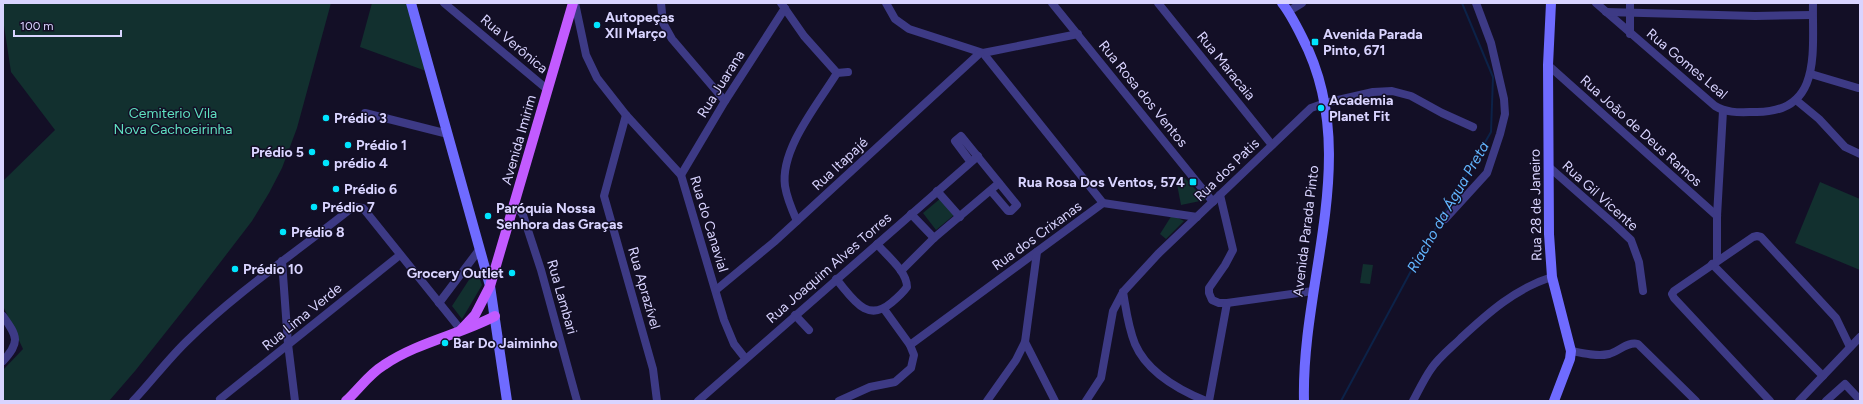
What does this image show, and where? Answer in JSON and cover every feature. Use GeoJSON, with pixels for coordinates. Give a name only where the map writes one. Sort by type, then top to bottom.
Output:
{"type":"FeatureCollection","features":[{"type":"Feature","properties":{"kind":"main road","name":"Avenida Imirim"},"geometry":{"type":"LineString","coordinates":[[346,401],[369,377],[386,364],[420,346],[461,330],[476,315],[490,286],[574,3]]}},
{"type":"Feature","properties":{"kind":"main road"},"geometry":{"type":"LineString","coordinates":[[461,330],[495,316]]}},
{"type":"Feature","properties":{"kind":"street"},"geometry":{"type":"LineString","coordinates":[[411,3],[490,286],[507,401]]}},
{"type":"Feature","properties":{"kind":"street","name":"Rua Verônica"},"geometry":{"type":"LineString","coordinates":[[444,3],[548,90]]}},
{"type":"Feature","properties":{"kind":"street","name":"Rua do Canavial"},"geometry":{"type":"LineString","coordinates":[[574,3],[586,55],[597,78],[626,115],[681,175],[728,332],[734,344],[745,358]]}},
{"type":"Feature","properties":{"kind":"street"},"geometry":{"type":"LineString","coordinates":[[661,3],[663,23],[672,39],[725,100]]}},
{"type":"Feature","properties":{"kind":"street"},"geometry":{"type":"LineString","coordinates":[[886,3],[895,19],[909,29],[982,53],[1078,34]]}},
{"type":"Feature","properties":{"kind":"street","name":"Rua Rosa dos Ventos"},"geometry":{"type":"LineString","coordinates":[[1052,3],[1213,202]]}},
{"type":"Feature","properties":{"kind":"street","name":"Rua Maracaia"},"geometry":{"type":"LineString","coordinates":[[1158,3],[1272,145]]}},
{"type":"Feature","properties":{"kind":"street","name":"Avenida Parada Pinto"},"geometry":{"type":"LineString","coordinates":[[1282,3],[1289,12],[1310,51],[1318,74],[1325,103],[1329,134],[1329,178],[1313,291],[1305,362],[1304,401]]}},
{"type":"Feature","properties":{"kind":"street"},"geometry":{"type":"LineString","coordinates":[[1289,12],[1302,3]]}},
{"type":"Feature","properties":{"kind":"street"},"geometry":{"type":"LineString","coordinates":[[1445,219],[1487,173],[1505,114],[1504,100],[1490,43],[1476,3]]}},
{"type":"Feature","properties":{"kind":"street","name":"Rua 28 de Janeiro"},"geometry":{"type":"LineString","coordinates":[[1551,3],[1548,65],[1548,227],[1552,277],[1571,351],[1570,359],[1554,401]]}},
{"type":"Feature","properties":{"kind":"street","name":"Rua Gomes Leal"},"geometry":{"type":"LineString","coordinates":[[1596,3],[1630,34],[1715,106],[1723,111],[1766,112],[1779,110],[1796,100]]}},
{"type":"Feature","properties":{"kind":"street"},"geometry":{"type":"LineString","coordinates":[[1630,3],[1630,34]]}},
{"type":"Feature","properties":{"kind":"street"},"geometry":{"type":"LineString","coordinates":[[1813,3],[1811,74],[1796,100],[1819,119],[1845,147],[1860,154]]}},
{"type":"Feature","properties":{"kind":"street"},"geometry":{"type":"LineString","coordinates":[[783,6],[804,36],[837,73]]}},
{"type":"Feature","properties":{"kind":"street","name":"Rua Juarana"},"geometry":{"type":"LineString","coordinates":[[681,175],[783,6]]}},
{"type":"Feature","properties":{"kind":"street"},"geometry":{"type":"LineString","coordinates":[[1606,12],[1755,16],[1812,15]]}},
{"type":"Feature","properties":{"kind":"street"},"geometry":{"type":"LineString","coordinates":[[566,28],[575,26],[580,28]]}},
{"type":"Feature","properties":{"kind":"street"},"geometry":{"type":"LineString","coordinates":[[982,53],[1103,203]]}},
{"type":"Feature","properties":{"kind":"street","name":"Rua Itapajé"},"geometry":{"type":"LineString","coordinates":[[716,290],[744,268],[797,221],[982,53]]}},
{"type":"Feature","properties":{"kind":"street","name":"Rua João de Deus Ramos"},"geometry":{"type":"LineString","coordinates":[[1548,65],[1717,216]]}},
{"type":"Feature","properties":{"kind":"street"},"geometry":{"type":"LineString","coordinates":[[837,73],[848,72]]}},
{"type":"Feature","properties":{"kind":"street"},"geometry":{"type":"LineString","coordinates":[[797,221],[787,196],[785,185],[785,173],[788,160],[798,134],[837,73]]}},
{"type":"Feature","properties":{"kind":"street"},"geometry":{"type":"LineString","coordinates":[[1811,74],[1858,88]]}},
{"type":"Feature","properties":{"kind":"street","name":"Rua dos Patis"},"geometry":{"type":"LineString","coordinates":[[1086,401],[1101,378],[1113,311],[1123,292],[1158,254],[1311,108],[1325,103],[1373,92],[1392,91],[1411,96],[1442,113],[1473,127]]}},
{"type":"Feature","properties":{"kind":"street"},"geometry":{"type":"LineString","coordinates":[[1723,111],[1715,262],[1823,376]]}},
{"type":"Feature","properties":{"kind":"street"},"geometry":{"type":"LineString","coordinates":[[365,113],[448,134]]}},
{"type":"Feature","properties":{"kind":"street","name":"Rua Aprazível"},"geometry":{"type":"LineString","coordinates":[[626,115],[604,196],[654,369],[657,401]]}},
{"type":"Feature","properties":{"kind":"street"},"geometry":{"type":"LineString","coordinates":[[970,162],[955,141],[960,136],[1017,205],[1011,211],[1008,211],[991,191]]}},
{"type":"Feature","properties":{"kind":"street","name":"Rua Joaquim Alves Torres"},"geometry":{"type":"LineString","coordinates":[[698,401],[745,358],[978,156]]}},
{"type":"Feature","properties":{"kind":"street","name":"Rua Gil Vicente"},"geometry":{"type":"LineString","coordinates":[[1549,167],[1615,224],[1631,240],[1639,262],[1643,291]]}},
{"type":"Feature","properties":{"kind":"street"},"geometry":{"type":"LineString","coordinates":[[901,271],[934,238],[999,183]]}},
{"type":"Feature","properties":{"kind":"street"},"geometry":{"type":"LineString","coordinates":[[938,191],[960,217]]}},
{"type":"Feature","properties":{"kind":"street"},"geometry":{"type":"LineString","coordinates":[[1220,195],[1233,250],[1226,265],[1213,281],[1209,293],[1212,300],[1215,302],[1227,303],[1313,291]]}},
{"type":"Feature","properties":{"kind":"street","name":"Rua Lambari"},"geometry":{"type":"LineString","coordinates":[[515,203],[523,215],[541,270],[577,401]]}},
{"type":"Feature","properties":{"kind":"street","name":"Rua dos Crixanas"},"geometry":{"type":"LineString","coordinates":[[910,345],[1103,203],[1197,216]]}},
{"type":"Feature","properties":{"kind":"street"},"geometry":{"type":"LineString","coordinates":[[133,401],[187,340],[282,261],[356,206],[363,208],[461,330]]}},
{"type":"Feature","properties":{"kind":"street"},"geometry":{"type":"LineString","coordinates":[[911,214],[934,238]]}},
{"type":"Feature","properties":{"kind":"street"},"geometry":{"type":"LineString","coordinates":[[1770,401],[1674,298],[1672,294],[1715,262],[1757,236],[1761,237],[1836,318],[1850,347]]}},
{"type":"Feature","properties":{"kind":"street"},"geometry":{"type":"LineString","coordinates":[[836,279],[862,308],[869,311],[884,309],[907,287],[906,280],[901,271],[877,244]]}},
{"type":"Feature","properties":{"kind":"street"},"geometry":{"type":"LineString","coordinates":[[439,303],[479,250]]}},
{"type":"Feature","properties":{"kind":"street"},"geometry":{"type":"LineString","coordinates":[[987,401],[1016,360],[1025,342],[1037,252]]}},
{"type":"Feature","properties":{"kind":"street","name":"Rua Lima Verde"},"geometry":{"type":"LineString","coordinates":[[220,399],[400,255]]}},
{"type":"Feature","properties":{"kind":"street"},"geometry":{"type":"LineString","coordinates":[[282,261],[288,344],[295,401]]}},
{"type":"Feature","properties":{"kind":"street"},"geometry":{"type":"LineString","coordinates":[[1413,401],[1432,368],[1494,308],[1521,290],[1539,281],[1552,277]]}},
{"type":"Feature","properties":{"kind":"street"},"geometry":{"type":"LineString","coordinates":[[1123,292],[1131,332],[1135,344],[1142,356],[1153,368],[1176,386],[1208,401],[1227,303]]}},
{"type":"Feature","properties":{"kind":"street"},"geometry":{"type":"LineString","coordinates":[[839,401],[870,387],[895,382],[904,376],[914,362],[914,355],[910,345],[884,309]]}},
{"type":"Feature","properties":{"kind":"street"},"geometry":{"type":"LineString","coordinates":[[795,315],[809,330]]}},
{"type":"Feature","properties":{"kind":"street"},"geometry":{"type":"LineString","coordinates":[[3,316],[14,336],[16,343],[14,349],[3,361]]}},
{"type":"Feature","properties":{"kind":"street"},"geometry":{"type":"LineString","coordinates":[[1799,401],[1850,347],[1859,340]]}},
{"type":"Feature","properties":{"kind":"street"},"geometry":{"type":"LineString","coordinates":[[1025,342],[1055,401]]}},
{"type":"Feature","properties":{"kind":"street"},"geometry":{"type":"LineString","coordinates":[[1571,351],[1602,355],[1614,352],[1632,344],[1638,344],[1696,401]]}},
{"type":"Feature","properties":{"kind":"street"},"geometry":{"type":"LineString","coordinates":[[1826,401],[1845,384],[1860,400]]}},
{"type":"Feature","properties":{"kind":"green space","name":"Cemiterio Vila Nova Cachoeirinha"},"geometry":{"type":"Polygon","coordinates":[[[3,3],[331,3],[297,128],[282,168],[269,193],[252,221],[193,298],[109,401],[5,401],[3,399],[3,370],[23,349],[3,306],[3,181],[55,130],[11,72],[3,19],[3,3]]]}},
{"type":"Feature","properties":{"kind":"green space"},"geometry":{"type":"Polygon","coordinates":[[[372,3],[407,3],[426,71],[360,47],[372,3]]]}},
{"type":"Feature","properties":{"kind":"green space"},"geometry":{"type":"Polygon","coordinates":[[[1185,178],[1205,200],[1181,205],[1176,179],[1185,178]]]}},
{"type":"Feature","properties":{"kind":"green space"},"geometry":{"type":"Polygon","coordinates":[[[1820,182],[1860,199],[1860,270],[1795,243],[1820,182]]]}},
{"type":"Feature","properties":{"kind":"green space"},"geometry":{"type":"Polygon","coordinates":[[[941,198],[954,215],[936,230],[923,213],[941,198]]]}},
{"type":"Feature","properties":{"kind":"green space"},"geometry":{"type":"Polygon","coordinates":[[[1172,215],[1184,221],[1166,239],[1160,234],[1172,215]]]}},
{"type":"Feature","properties":{"kind":"green space"},"geometry":{"type":"Polygon","coordinates":[[[1363,264],[1373,265],[1370,284],[1360,283],[1363,264]]]}},
{"type":"Feature","properties":{"kind":"green space"},"geometry":{"type":"Polygon","coordinates":[[[476,269],[482,285],[462,319],[452,306],[476,269]]]}},
{"type":"Feature","properties":{"kind":"waterway","name":"Riacho da Água Preta"},"geometry":{"type":"LineString","coordinates":[[1341,401],[1411,271],[1491,132],[1493,77],[1462,3]]}},
{"type":"Feature","properties":{"kind":"place","name":"Autopeças XII Março"},"geometry":{"type":"Point","coordinates":[597,25]}},
{"type":"Feature","properties":{"kind":"place","name":"Avenida Parada Pinto, 671"},"geometry":{"type":"Point","coordinates":[1315,42]}},
{"type":"Feature","properties":{"kind":"place","name":"Academia Planet Fit"},"geometry":{"type":"Point","coordinates":[1321,108]}},
{"type":"Feature","properties":{"kind":"place","name":"Prédio 3"},"geometry":{"type":"Point","coordinates":[326,118]}},
{"type":"Feature","properties":{"kind":"place","name":"Prédio 1"},"geometry":{"type":"Point","coordinates":[348,145]}},
{"type":"Feature","properties":{"kind":"place","name":"Prédio 5"},"geometry":{"type":"Point","coordinates":[312,152]}},
{"type":"Feature","properties":{"kind":"place","name":"prédio 4"},"geometry":{"type":"Point","coordinates":[326,163]}},
{"type":"Feature","properties":{"kind":"place","name":"Rua Rosa Dos Ventos, 574"},"geometry":{"type":"Point","coordinates":[1193,182]}},
{"type":"Feature","properties":{"kind":"place","name":"Prédio 6"},"geometry":{"type":"Point","coordinates":[336,189]}},
{"type":"Feature","properties":{"kind":"place","name":"Prédio 7"},"geometry":{"type":"Point","coordinates":[314,207]}},
{"type":"Feature","properties":{"kind":"place","name":"Paróquia Nossa Senhora das Graças"},"geometry":{"type":"Point","coordinates":[488,216]}},
{"type":"Feature","properties":{"kind":"place","name":"Prédio 8"},"geometry":{"type":"Point","coordinates":[283,232]}},
{"type":"Feature","properties":{"kind":"place","name":"Prédio 10"},"geometry":{"type":"Point","coordinates":[235,269]}},
{"type":"Feature","properties":{"kind":"place","name":"Grocery Outlet"},"geometry":{"type":"Point","coordinates":[512,273]}},
{"type":"Feature","properties":{"kind":"place","name":"Bar Do Jaiminho"},"geometry":{"type":"Point","coordinates":[445,343]}}]}
